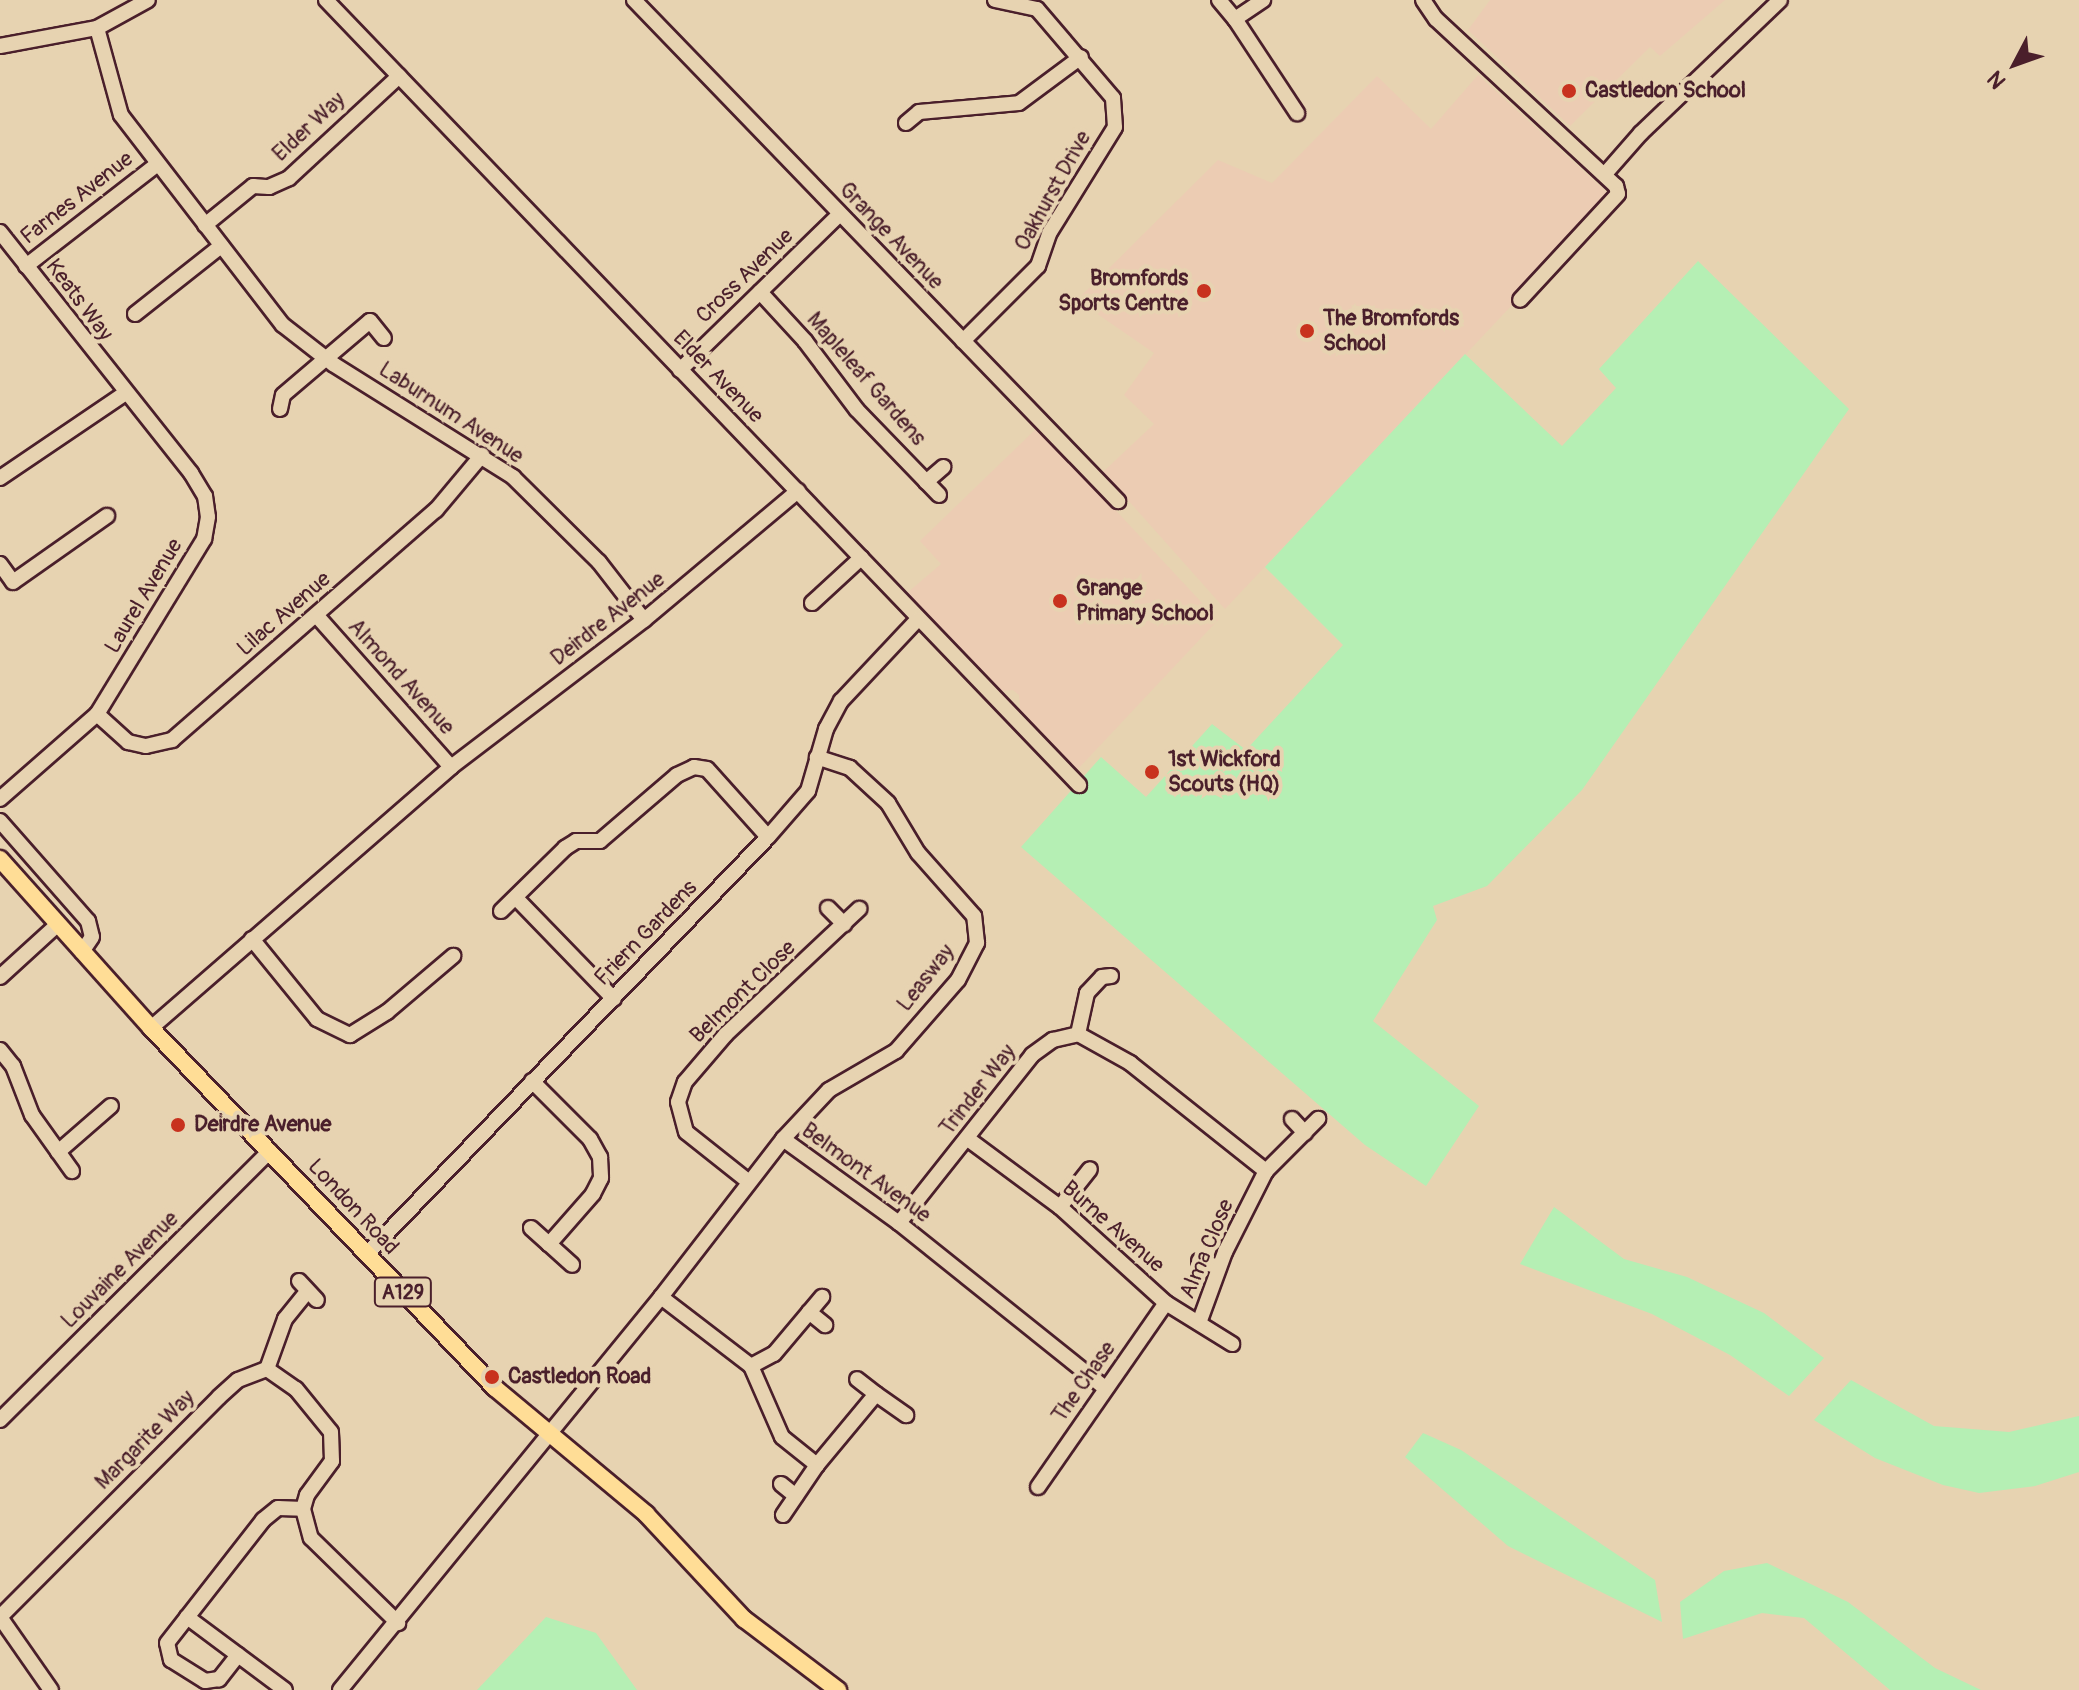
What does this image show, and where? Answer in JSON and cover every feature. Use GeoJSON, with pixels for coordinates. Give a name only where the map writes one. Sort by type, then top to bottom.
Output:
{"type":"FeatureCollection","features":[{"type":"Feature","properties":{"kind":"main road","name":"London Road"},"geometry":{"type":"LineString","coordinates":[[0,859],[151,1028],[367,1254],[549,1437],[646,1514],[744,1619],[838,1690]]}},
{"type":"Feature","properties":{"kind":"street"},"geometry":{"type":"LineString","coordinates":[[0,46],[97,28],[148,0]]}},
{"type":"Feature","properties":{"kind":"street","name":"Elder Avenue"},"geometry":{"type":"LineString","coordinates":[[326,0],[1079,785]]}},
{"type":"Feature","properties":{"kind":"street","name":"Grange Avenue"},"geometry":{"type":"LineString","coordinates":[[634,0],[1118,501]]}},
{"type":"Feature","properties":{"kind":"street","name":"Oakhurst Drive"},"geometry":{"type":"LineString","coordinates":[[963,341],[1038,266],[1050,232],[1115,127],[1113,98],[1037,9],[995,0]]}},
{"type":"Feature","properties":{"kind":"street"},"geometry":{"type":"LineString","coordinates":[[1219,0],[1297,113]]}},
{"type":"Feature","properties":{"kind":"street"},"geometry":{"type":"LineString","coordinates":[[1235,19],[1263,0]]}},
{"type":"Feature","properties":{"kind":"street"},"geometry":{"type":"LineString","coordinates":[[1605,174],[1641,133],[1780,0]]}},
{"type":"Feature","properties":{"kind":"street"},"geometry":{"type":"LineString","coordinates":[[1429,3],[1605,174],[1618,194],[1520,300]]}},
{"type":"Feature","properties":{"kind":"street","name":"Laburnum Avenue"},"geometry":{"type":"LineString","coordinates":[[97,28],[121,115],[156,165],[283,325],[325,357],[513,477],[599,562],[644,620]]}},
{"type":"Feature","properties":{"kind":"street"},"geometry":{"type":"LineString","coordinates":[[906,123],[919,112],[1019,103],[1081,57]]}},
{"type":"Feature","properties":{"kind":"street","name":"Elder Way"},"geometry":{"type":"LineString","coordinates":[[205,225],[253,186],[269,187],[289,178],[399,76]]}},
{"type":"Feature","properties":{"kind":"street","name":"Farnes Avenue"},"geometry":{"type":"LineString","coordinates":[[26,266],[156,165]]}},
{"type":"Feature","properties":{"kind":"street","name":"Cross Avenue"},"geometry":{"type":"LineString","coordinates":[[680,370],[840,214]]}},
{"type":"Feature","properties":{"kind":"street","name":"Keats Way"},"geometry":{"type":"LineString","coordinates":[[0,232],[124,394]]}},
{"type":"Feature","properties":{"kind":"street"},"geometry":{"type":"LineString","coordinates":[[135,314],[221,246]]}},
{"type":"Feature","properties":{"kind":"street","name":"Mapleleaf Gardens"},"geometry":{"type":"LineString","coordinates":[[760,292],[805,341],[857,410],[939,495]]}},
{"type":"Feature","properties":{"kind":"street","name":"Laburnum Avenue"},"geometry":{"type":"LineString","coordinates":[[280,409],[283,395],[370,321],[384,338]]}},
{"type":"Feature","properties":{"kind":"street"},"geometry":{"type":"LineString","coordinates":[[0,478],[124,394]]}},
{"type":"Feature","properties":{"kind":"street","name":"Laurel Avenue"},"geometry":{"type":"LineString","coordinates":[[0,799],[97,714],[204,539],[208,517],[205,496],[191,473],[124,394]]}},
{"type":"Feature","properties":{"kind":"street","name":"Lilac Avenue"},"geometry":{"type":"LineString","coordinates":[[97,714],[128,742],[146,746],[172,740],[436,510],[482,455]]}},
{"type":"Feature","properties":{"kind":"street"},"geometry":{"type":"LineString","coordinates":[[926,482],[943,467]]}},
{"type":"Feature","properties":{"kind":"street","name":"Deirdre Avenue"},"geometry":{"type":"LineString","coordinates":[[151,1028],[451,767],[644,620],[798,491]]}},
{"type":"Feature","properties":{"kind":"street"},"geometry":{"type":"LineString","coordinates":[[0,564],[13,582],[107,516]]}},
{"type":"Feature","properties":{"kind":"street"},"geometry":{"type":"LineString","coordinates":[[812,604],[861,558]]}},
{"type":"Feature","properties":{"kind":"street","name":"Almond Avenue"},"geometry":{"type":"LineString","coordinates":[[317,616],[451,767]]}},
{"type":"Feature","properties":{"kind":"street","name":"Friern Gardens"},"geometry":{"type":"LineString","coordinates":[[367,1254],[614,999],[808,791],[817,757],[841,701],[918,619]]}},
{"type":"Feature","properties":{"kind":"street","name":"Leasway"},"geometry":{"type":"LineString","coordinates":[[783,1139],[829,1090],[896,1051],[958,980],[977,943],[974,916],[918,853],[888,803],[850,768],[817,757]]}},
{"type":"Feature","properties":{"kind":"street"},"geometry":{"type":"LineString","coordinates":[[501,911],[517,899],[565,848],[576,841],[600,841],[677,775],[694,767],[707,769],[768,837]]}},
{"type":"Feature","properties":{"kind":"street"},"geometry":{"type":"LineString","coordinates":[[0,821],[88,921],[92,937],[82,952]]}},
{"type":"Feature","properties":{"kind":"street"},"geometry":{"type":"LineString","coordinates":[[517,899],[614,999]]}},
{"type":"Feature","properties":{"kind":"street"},"geometry":{"type":"LineString","coordinates":[[828,908],[844,924]]}},
{"type":"Feature","properties":{"kind":"street","name":"Belmont Close"},"geometry":{"type":"LineString","coordinates":[[749,1182],[686,1132],[678,1102],[685,1082],[726,1034],[859,909]]}},
{"type":"Feature","properties":{"kind":"street"},"geometry":{"type":"LineString","coordinates":[[0,977],[57,925]]}},
{"type":"Feature","properties":{"kind":"street"},"geometry":{"type":"LineString","coordinates":[[252,939],[317,1019],[350,1035],[387,1012],[453,956]]}},
{"type":"Feature","properties":{"kind":"street"},"geometry":{"type":"LineString","coordinates":[[1111,976],[1102,977],[1087,993],[1078,1034],[1130,1063],[1266,1171]]}},
{"type":"Feature","properties":{"kind":"street","name":"Trinder Way"},"geometry":{"type":"LineString","coordinates":[[899,1223],[1026,1063],[1053,1040],[1078,1034]]}},
{"type":"Feature","properties":{"kind":"street"},"geometry":{"type":"LineString","coordinates":[[0,1050],[13,1066],[32,1115],[72,1171]]}},
{"type":"Feature","properties":{"kind":"street"},"geometry":{"type":"LineString","coordinates":[[532,1081],[590,1139],[600,1157],[601,1178],[593,1194],[549,1244]]}},
{"type":"Feature","properties":{"kind":"street"},"geometry":{"type":"LineString","coordinates":[[58,1152],[111,1106]]}},
{"type":"Feature","properties":{"kind":"street"},"geometry":{"type":"LineString","coordinates":[[1292,1119],[1305,1133]]}},
{"type":"Feature","properties":{"kind":"street","name":"Alma Close"},"geometry":{"type":"LineString","coordinates":[[1199,1323],[1215,1291],[1219,1267],[1266,1171],[1318,1119]]}},
{"type":"Feature","properties":{"kind":"street","name":"Belmont Avenue"},"geometry":{"type":"LineString","coordinates":[[549,1437],[783,1139],[899,1223],[1106,1389]]}},
{"type":"Feature","properties":{"kind":"street","name":"Burne Avenue"},"geometry":{"type":"LineString","coordinates":[[968,1139],[1060,1207],[1166,1303],[1232,1344]]}},
{"type":"Feature","properties":{"kind":"street","name":"Louvaine Avenue"},"geometry":{"type":"LineString","coordinates":[[0,1420],[270,1151]]}},
{"type":"Feature","properties":{"kind":"street"},"geometry":{"type":"LineString","coordinates":[[1060,1207],[1090,1169]]}},
{"type":"Feature","properties":{"kind":"street"},"geometry":{"type":"LineString","coordinates":[[531,1228],[572,1265]]}},
{"type":"Feature","properties":{"kind":"street"},"geometry":{"type":"LineString","coordinates":[[1199,1261],[1219,1267]]}},
{"type":"Feature","properties":{"kind":"street"},"geometry":{"type":"LineString","coordinates":[[308,1291],[285,1319],[267,1369],[296,1389],[331,1432],[332,1461],[307,1495],[303,1509],[311,1538],[398,1623]]}},
{"type":"Feature","properties":{"kind":"street"},"geometry":{"type":"LineString","coordinates":[[661,1297],[751,1366],[782,1437],[817,1465]]}},
{"type":"Feature","properties":{"kind":"street"},"geometry":{"type":"LineString","coordinates":[[751,1366],[774,1354],[822,1297]]}},
{"type":"Feature","properties":{"kind":"street","name":"The Chase"},"geometry":{"type":"LineString","coordinates":[[1038,1487],[1166,1303]]}},
{"type":"Feature","properties":{"kind":"street"},"geometry":{"type":"LineString","coordinates":[[809,1312],[825,1325]]}},
{"type":"Feature","properties":{"kind":"street","name":"Margarite Way"},"geometry":{"type":"LineString","coordinates":[[0,1617],[219,1397],[238,1380],[267,1369]]}},
{"type":"Feature","properties":{"kind":"street"},"geometry":{"type":"LineString","coordinates":[[857,1379],[906,1415]]}},
{"type":"Feature","properties":{"kind":"street"},"geometry":{"type":"LineString","coordinates":[[783,1515],[817,1465],[876,1394]]}},
{"type":"Feature","properties":{"kind":"street"},"geometry":{"type":"LineString","coordinates":[[340,1690],[549,1437]]}},
{"type":"Feature","properties":{"kind":"street"},"geometry":{"type":"LineString","coordinates":[[781,1484],[796,1496]]}},
{"type":"Feature","properties":{"kind":"street"},"geometry":{"type":"LineString","coordinates":[[238,1655],[212,1682],[197,1678],[171,1660],[167,1643],[263,1520],[278,1508],[303,1509]]}},
{"type":"Feature","properties":{"kind":"street"},"geometry":{"type":"LineString","coordinates":[[0,1617],[51,1690]]}},
{"type":"Feature","properties":{"kind":"street"},"geometry":{"type":"LineString","coordinates":[[187,1617],[285,1690]]}},
{"type":"Feature","properties":{"kind":"shaded area","name":"Castledon School"},"geometry":{"type":"Polygon","coordinates":[[[1490,0],[1725,0],[1660,56],[1650,47],[1570,126],[1468,30],[1490,0]]]}},
{"type":"Feature","properties":{"kind":"shaded area","name":"The Bromfords School"},"geometry":{"type":"Polygon","coordinates":[[[1478,75],[1613,198],[1225,609],[1103,472],[1154,424],[1124,395],[1154,353],[1077,300],[1218,160],[1272,183],[1377,76],[1431,129],[1478,75]]]}},
{"type":"Feature","properties":{"kind":"shaded area","name":"Grange Primary School"},"geometry":{"type":"Polygon","coordinates":[[[1038,427],[1218,620],[1077,770],[1020,710],[1019,695],[1013,690],[1002,691],[907,593],[941,564],[920,541],[1038,427]]]}},
{"type":"Feature","properties":{"kind":"green space"},"geometry":{"type":"Polygon","coordinates":[[[1698,261],[1849,409],[1582,790],[1487,886],[1433,906],[1437,920],[1373,1021],[1479,1106],[1426,1186],[1365,1145],[1021,847],[1101,757],[1146,797],[1212,724],[1246,750],[1343,645],[1265,567],[1465,354],[1562,446],[1616,388],[1599,369],[1698,261]]]}},
{"type":"Feature","properties":{"kind":"green space"},"geometry":{"type":"Polygon","coordinates":[[[1554,1207],[1624,1259],[1687,1277],[1764,1313],[1824,1358],[1789,1396],[1730,1355],[1652,1314],[1520,1264],[1554,1207]]]}},
{"type":"Feature","properties":{"kind":"green space"},"geometry":{"type":"Polygon","coordinates":[[[1851,1380],[1934,1426],[2009,1432],[2079,1416],[2079,1472],[2035,1486],[1979,1493],[1943,1485],[1875,1458],[1814,1420],[1851,1380]]]}},
{"type":"Feature","properties":{"kind":"green space"},"geometry":{"type":"Polygon","coordinates":[[[1423,1433],[1461,1450],[1655,1580],[1662,1622],[1508,1546],[1405,1457],[1423,1433]]]}},
{"type":"Feature","properties":{"kind":"green space"},"geometry":{"type":"Polygon","coordinates":[[[1767,1563],[1848,1602],[1935,1668],[1981,1690],[1890,1690],[1804,1618],[1762,1613],[1683,1639],[1680,1602],[1724,1571],[1767,1563]]]}},
{"type":"Feature","properties":{"kind":"green space"},"geometry":{"type":"Polygon","coordinates":[[[546,1617],[596,1633],[637,1690],[477,1690],[546,1617]]]}},
{"type":"Feature","properties":{"kind":"place","name":"Castledon School"},"geometry":{"type":"Point","coordinates":[1569,91]}},
{"type":"Feature","properties":{"kind":"place","name":"Bromfords Sports Centre"},"geometry":{"type":"Point","coordinates":[1204,291]}},
{"type":"Feature","properties":{"kind":"place","name":"The Bromfords School"},"geometry":{"type":"Point","coordinates":[1307,331]}},
{"type":"Feature","properties":{"kind":"place","name":"Grange Primary School"},"geometry":{"type":"Point","coordinates":[1060,601]}},
{"type":"Feature","properties":{"kind":"place","name":"1st Wickford Scouts (HQ)"},"geometry":{"type":"Point","coordinates":[1152,772]}},
{"type":"Feature","properties":{"kind":"place","name":"Deirdre Avenue"},"geometry":{"type":"Point","coordinates":[178,1125]}},
{"type":"Feature","properties":{"kind":"place","name":"Castledon Road"},"geometry":{"type":"Point","coordinates":[492,1377]}}]}
